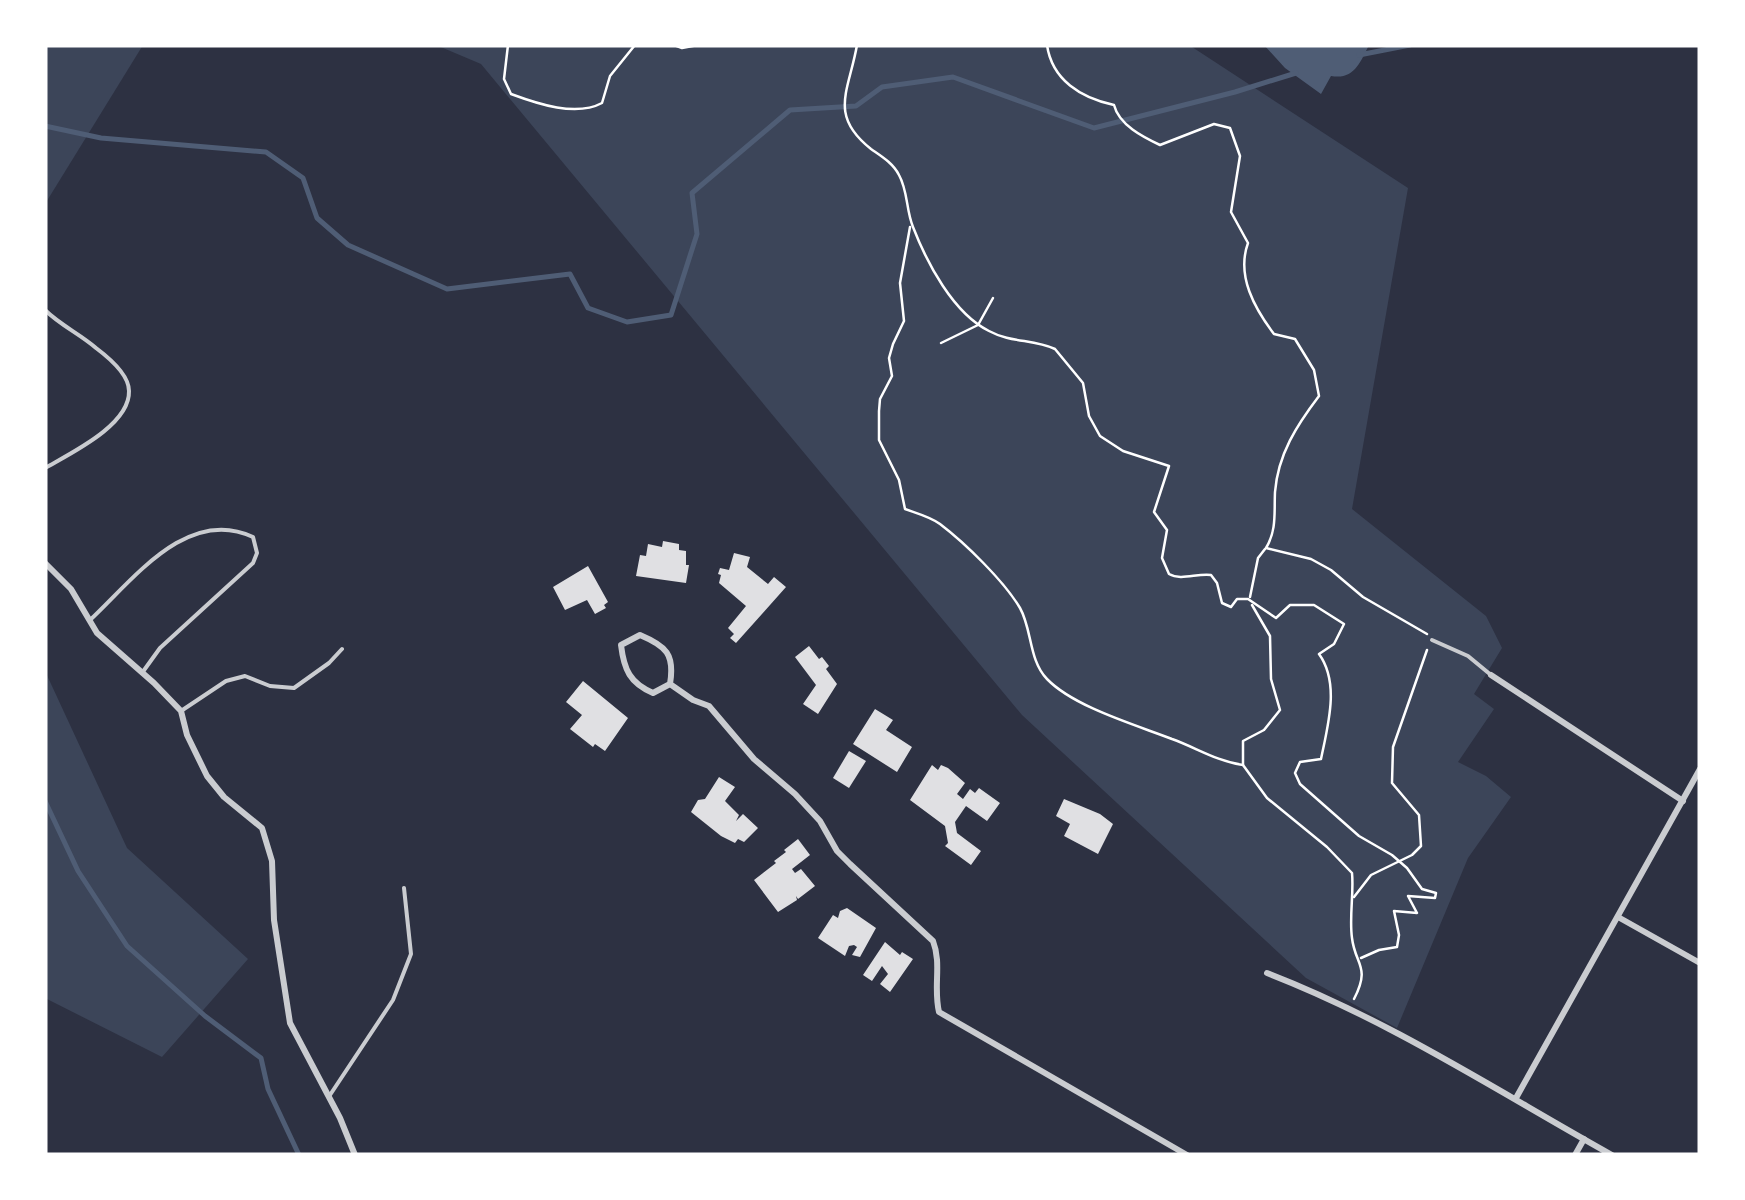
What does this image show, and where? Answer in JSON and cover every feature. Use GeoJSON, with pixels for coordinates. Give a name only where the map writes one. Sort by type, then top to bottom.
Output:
{"type":"FeatureCollection","features":[{"type":"Feature","properties":{"kind":"street"},"geometry":{"type":"LineString","coordinates":[[45,563],[71,590],[97,634],[181,712],[206,776],[224,797],[262,828],[272,860],[274,920],[290,1023],[355,1155]]}},
{"type":"Feature","properties":{"kind":"street"},"geometry":{"type":"LineString","coordinates":[[640,634],[662,644],[673,665],[670,684],[653,694],[637,686],[624,668],[621,645],[640,634]]}},
{"type":"Feature","properties":{"kind":"street"},"geometry":{"type":"LineString","coordinates":[[1491,675],[1683,801]]}},
{"type":"Feature","properties":{"kind":"street"},"geometry":{"type":"LineString","coordinates":[[670,684],[709,706],[754,760],[820,821],[850,864],[933,940],[938,956],[934,991],[940,1012],[1187,1155]]}},
{"type":"Feature","properties":{"kind":"street"},"geometry":{"type":"LineString","coordinates":[[1516,1098],[1700,769]]}},
{"type":"Feature","properties":{"kind":"street"},"geometry":{"type":"LineString","coordinates":[[1618,917],[1700,963]]}},
{"type":"Feature","properties":{"kind":"street"},"geometry":{"type":"LineString","coordinates":[[1268,973],[1349,1010],[1516,1098],[1612,1155]]}},
{"type":"Feature","properties":{"kind":"street"},"geometry":{"type":"LineString","coordinates":[[1574,1155],[1584,1140]]}},
{"type":"Feature","properties":{"kind":"lane"},"geometry":{"type":"LineString","coordinates":[[45,310],[96,348],[124,376],[130,388],[118,418],[101,434],[45,468]]}},
{"type":"Feature","properties":{"kind":"lane"},"geometry":{"type":"LineString","coordinates":[[90,620],[172,544],[194,534],[227,529],[253,538],[257,553],[243,576],[160,648],[142,672]]}},
{"type":"Feature","properties":{"kind":"lane"},"geometry":{"type":"LineString","coordinates":[[1432,640],[1468,656],[1491,675]]}},
{"type":"Feature","properties":{"kind":"lane"},"geometry":{"type":"LineString","coordinates":[[181,712],[226,682],[245,676],[270,686],[294,688],[342,649]]}},
{"type":"Feature","properties":{"kind":"lane"},"geometry":{"type":"LineString","coordinates":[[328,1097],[393,1000],[412,954],[404,888]]}},
{"type":"Feature","properties":{"kind":"path"},"geometry":{"type":"LineString","coordinates":[[508,45],[504,79],[511,94],[543,105],[580,109],[602,103],[610,76],[635,45]]}},
{"type":"Feature","properties":{"kind":"path"},"geometry":{"type":"LineString","coordinates":[[674,45],[698,45]]}},
{"type":"Feature","properties":{"kind":"path"},"geometry":{"type":"LineString","coordinates":[[857,45],[844,118],[856,137],[894,166],[900,176],[911,224],[934,270],[978,325],[1010,341],[1055,349],[1083,383],[1088,416],[1100,436],[1123,451],[1169,466],[1154,512],[1167,530],[1162,558],[1169,574],[1179,578],[1212,575],[1222,603],[1231,606],[1237,599],[1251,600],[1276,618],[1290,605],[1314,605],[1344,624],[1334,644],[1319,654],[1331,670],[1328,719],[1320,759],[1300,762],[1295,773],[1300,784],[1359,836],[1400,862],[1422,890],[1436,893],[1436,898],[1408,896],[1417,914],[1394,911],[1399,935],[1397,948],[1360,958]]}},
{"type":"Feature","properties":{"kind":"path"},"geometry":{"type":"LineString","coordinates":[[1047,45],[1057,75],[1089,98],[1114,105],[1116,114],[1160,145],[1214,124],[1230,128],[1240,156],[1230,212],[1248,243],[1243,256],[1251,303],[1274,334],[1294,339],[1314,370],[1318,396],[1295,425],[1289,440],[1276,492],[1273,536],[1258,558],[1250,590],[1258,620],[1270,636],[1270,679],[1280,710],[1264,730],[1242,741],[1243,766],[1267,798],[1327,846],[1352,873],[1352,940],[1360,958],[1361,984],[1349,1010]]}},
{"type":"Feature","properties":{"kind":"path"},"geometry":{"type":"LineString","coordinates":[[911,224],[900,283],[904,321],[889,358],[892,376],[880,399],[879,412],[879,440],[899,480],[905,509],[937,522],[1012,598],[1021,610],[1029,642],[1046,678],[1082,702],[1130,724],[1176,740],[1220,762],[1243,766]]}},
{"type":"Feature","properties":{"kind":"path"},"geometry":{"type":"LineString","coordinates":[[941,343],[978,325],[994,298]]}},
{"type":"Feature","properties":{"kind":"path"},"geometry":{"type":"LineString","coordinates":[[1266,548],[1311,560],[1331,570],[1363,597],[1408,626],[1425,631],[1432,640],[1392,747],[1392,783],[1419,815],[1421,846],[1400,862],[1371,875],[1354,897]]}},
{"type":"Feature","properties":{"kind":"shaded area"},"geometry":{"type":"Polygon","coordinates":[[[45,45],[143,45],[45,204],[45,45]]]}},
{"type":"Feature","properties":{"kind":"shaded area"},"geometry":{"type":"Polygon","coordinates":[[[436,45],[1189,45],[1408,188],[1352,509],[1486,616],[1502,648],[1474,694],[1494,709],[1458,762],[1486,776],[1511,797],[1468,858],[1397,1028],[1306,978],[1022,715],[481,64],[436,45]]]}},
{"type":"Feature","properties":{"kind":"shaded area"},"geometry":{"type":"Polygon","coordinates":[[[1264,45],[1369,45],[1355,69],[1339,77],[1331,76],[1321,94],[1285,68],[1264,45]]]}},
{"type":"Feature","properties":{"kind":"shaded area"},"geometry":{"type":"Polygon","coordinates":[[[45,671],[127,848],[248,959],[162,1057],[45,998],[45,671]]]}},
{"type":"Feature","properties":{"kind":"building"},"geometry":{"type":"Polygon","coordinates":[[[663,541],[679,544],[679,550],[686,551],[686,583],[636,576],[640,555],[646,556],[648,544],[662,547],[663,541]]]}},
{"type":"Feature","properties":{"kind":"building"},"geometry":{"type":"Polygon","coordinates":[[[734,553],[750,557],[747,567],[768,584],[774,577],[786,587],[736,643],[728,628],[746,606],[719,583],[718,574],[720,568],[729,570],[734,553]]]}},
{"type":"Feature","properties":{"kind":"building"},"geometry":{"type":"Polygon","coordinates":[[[588,566],[608,602],[606,608],[595,614],[587,600],[565,610],[553,587],[588,566]]]}},
{"type":"Feature","properties":{"kind":"building"},"geometry":{"type":"Polygon","coordinates":[[[809,646],[829,666],[826,669],[837,684],[818,714],[803,704],[816,685],[795,657],[809,646]]]}},
{"type":"Feature","properties":{"kind":"building"},"geometry":{"type":"Polygon","coordinates":[[[583,681],[628,718],[605,751],[570,729],[582,715],[566,702],[583,681]]]}},
{"type":"Feature","properties":{"kind":"building"},"geometry":{"type":"Polygon","coordinates":[[[875,709],[893,720],[886,730],[912,747],[897,772],[853,744],[875,709]]]}},
{"type":"Feature","properties":{"kind":"building"},"geometry":{"type":"Polygon","coordinates":[[[849,751],[866,761],[849,788],[833,778],[849,751]]]}},
{"type":"Feature","properties":{"kind":"building"},"geometry":{"type":"Polygon","coordinates":[[[932,765],[938,770],[941,765],[948,768],[965,783],[957,794],[963,799],[970,789],[975,793],[979,788],[1000,803],[987,821],[966,806],[955,822],[957,833],[981,851],[971,865],[945,846],[945,826],[910,800],[932,765]]]}},
{"type":"Feature","properties":{"kind":"building"},"geometry":{"type":"Polygon","coordinates":[[[719,777],[735,787],[725,801],[739,815],[736,821],[743,814],[758,828],[744,842],[738,839],[735,843],[721,836],[691,812],[719,777]]]}},
{"type":"Feature","properties":{"kind":"building"},"geometry":{"type":"Polygon","coordinates":[[[1064,799],[1113,824],[1098,854],[1064,836],[1070,824],[1056,816],[1064,799]]]}},
{"type":"Feature","properties":{"kind":"building"},"geometry":{"type":"Polygon","coordinates":[[[798,839],[810,855],[792,869],[795,873],[801,869],[815,886],[778,912],[754,880],[798,839]]]}},
{"type":"Feature","properties":{"kind":"building"},"geometry":{"type":"Polygon","coordinates":[[[847,908],[876,928],[860,957],[852,955],[857,947],[854,945],[849,946],[845,956],[818,938],[833,915],[838,918],[840,911],[847,908]]]}},
{"type":"Feature","properties":{"kind":"building"},"geometry":{"type":"Polygon","coordinates":[[[885,942],[900,955],[902,952],[913,959],[890,992],[880,984],[888,974],[882,966],[872,981],[863,975],[885,942]]]}},
{"type":"Feature","properties":{"kind":"waterway"},"geometry":{"type":"LineString","coordinates":[[1359,55],[1410,45]]}},
{"type":"Feature","properties":{"kind":"waterway"},"geometry":{"type":"LineString","coordinates":[[45,126],[101,138],[266,152],[303,178],[317,218],[348,245],[447,289],[570,274],[588,308],[627,322],[671,315],[697,234],[692,193],[790,110],[856,106],[882,87],[953,77],[1094,128],[1296,73]]}},
{"type":"Feature","properties":{"kind":"waterway"},"geometry":{"type":"LineString","coordinates":[[45,801],[78,871],[127,946],[205,1016],[261,1058],[268,1089],[299,1155]]}}]}
